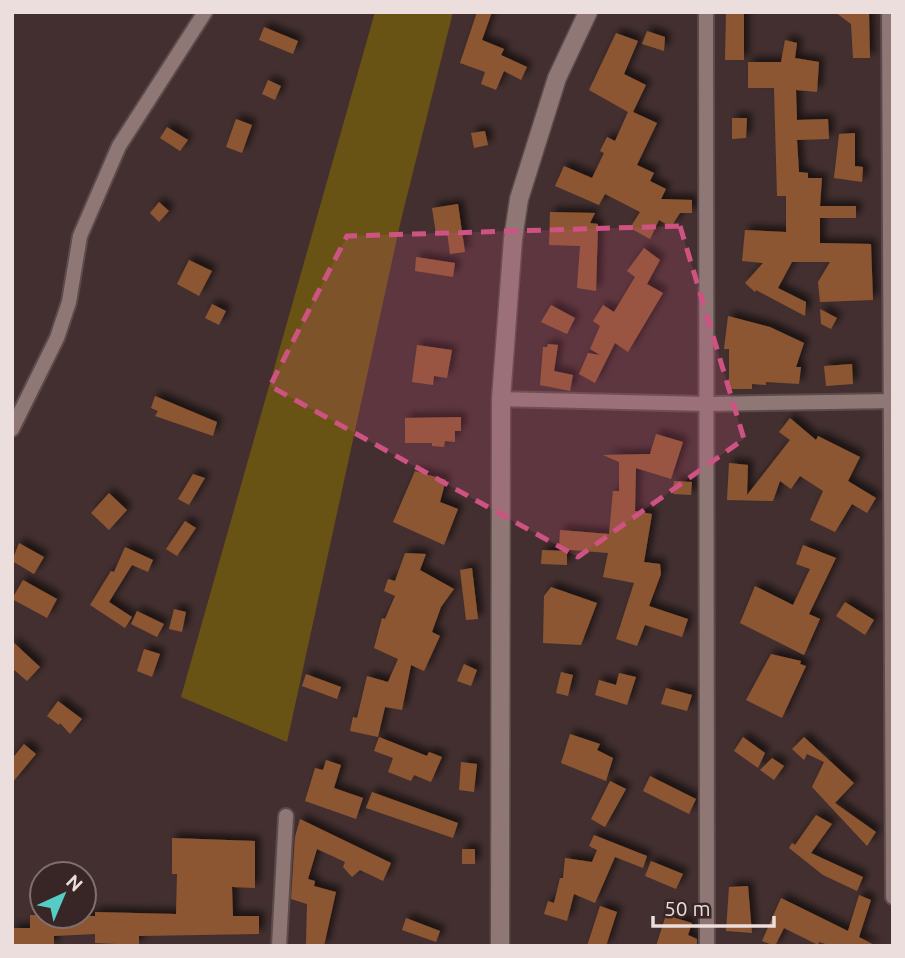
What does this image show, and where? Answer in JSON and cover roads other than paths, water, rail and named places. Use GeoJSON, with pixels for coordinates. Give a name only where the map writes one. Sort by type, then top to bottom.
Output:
{"type":"FeatureCollection","features":[{"type":"Feature","properties":{"kind":"street"},"geometry":{"type":"LineString","coordinates":[[12,429],[57,338],[69,302],[80,236],[119,146],[205,12]]}},
{"type":"Feature","properties":{"kind":"street"},"geometry":{"type":"LineString","coordinates":[[500,946],[501,399],[513,239],[519,199],[557,78],[588,12]]}},
{"type":"Feature","properties":{"kind":"street"},"geometry":{"type":"LineString","coordinates":[[706,12],[707,946]]}},
{"type":"Feature","properties":{"kind":"street"},"geometry":{"type":"LineString","coordinates":[[889,12],[893,897]]}},
{"type":"Feature","properties":{"kind":"street"},"geometry":{"type":"LineString","coordinates":[[501,399],[707,404],[892,401]]}},
{"type":"Feature","properties":{"kind":"street"},"geometry":{"type":"LineString","coordinates":[[279,946],[286,816]]}}]}
